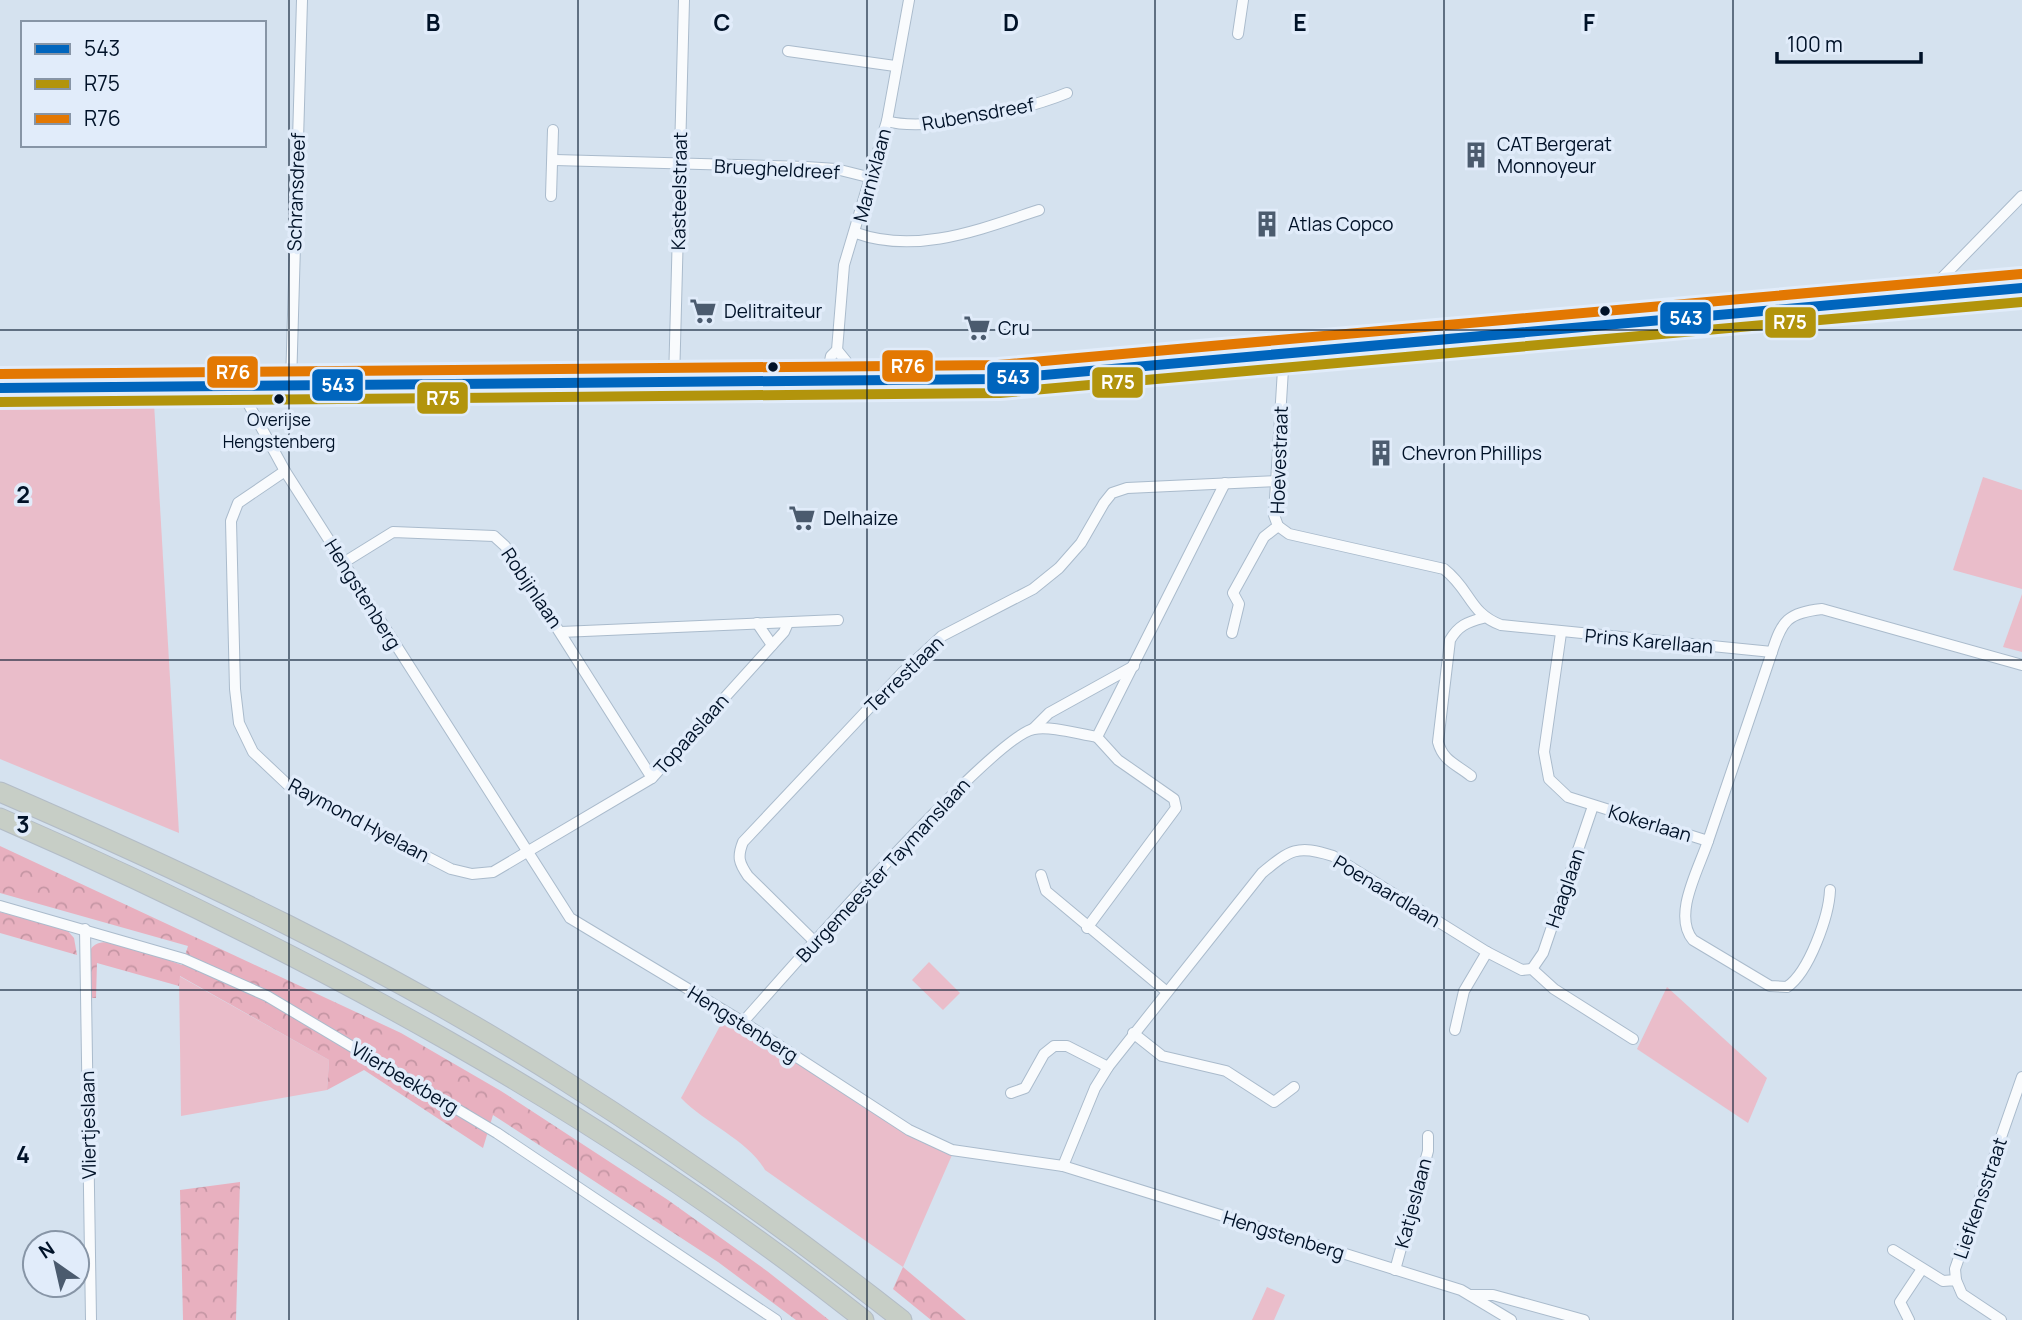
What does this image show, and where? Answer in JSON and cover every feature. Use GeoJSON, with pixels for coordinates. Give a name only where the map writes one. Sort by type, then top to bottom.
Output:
{"type":"FeatureCollection","features":[{"type":"Feature","properties":{"kind":"highway"},"geometry":{"type":"LineString","coordinates":[[0,792],[222,892],[334,948],[445,1010],[564,1080],[671,1150],[774,1222],[902,1320]]}},
{"type":"Feature","properties":{"kind":"highway"},"geometry":{"type":"LineString","coordinates":[[0,818],[210,913],[436,1032],[659,1170],[864,1320]]}},
{"type":"Feature","properties":{"kind":"main road"},"geometry":{"type":"LineString","coordinates":[[0,388],[999,379],[2022,288]]}},
{"type":"Feature","properties":{"kind":"street","name":"Schransdreef"},"geometry":{"type":"LineString","coordinates":[[290,385],[302,0]]}},
{"type":"Feature","properties":{"kind":"street","name":"Kasteelstraat"},"geometry":{"type":"LineString","coordinates":[[674,382],[684,0]]}},
{"type":"Feature","properties":{"kind":"street","name":"Marnixlaan"},"geometry":{"type":"LineString","coordinates":[[826,381],[831,356],[837,350],[844,265],[856,233],[887,121],[909,0]]}},
{"type":"Feature","properties":{"kind":"street"},"geometry":{"type":"LineString","coordinates":[[1238,34],[1244,0]]}},
{"type":"Feature","properties":{"kind":"street"},"geometry":{"type":"LineString","coordinates":[[788,51],[895,66]]}},
{"type":"Feature","properties":{"kind":"street","name":"Rubensdreef"},"geometry":{"type":"LineString","coordinates":[[887,121],[903,126],[972,117],[1030,106],[1067,93]]}},
{"type":"Feature","properties":{"kind":"street"},"geometry":{"type":"LineString","coordinates":[[551,196],[555,160],[553,130]]}},
{"type":"Feature","properties":{"kind":"street","name":"Bruegheldreef"},"geometry":{"type":"LineString","coordinates":[[555,160],[806,167],[836,169],[872,178]]}},
{"type":"Feature","properties":{"kind":"street"},"geometry":{"type":"LineString","coordinates":[[1933,296],[1935,285],[2022,195]]}},
{"type":"Feature","properties":{"kind":"street"},"geometry":{"type":"LineString","coordinates":[[856,233],[875,240],[922,241],[962,235],[1039,210]]}},
{"type":"Feature","properties":{"kind":"street","name":"Marnixlaan"},"geometry":{"type":"LineString","coordinates":[[837,350],[846,361],[846,382]]}},
{"type":"Feature","properties":{"kind":"street","name":"Hoevestraat"},"geometry":{"type":"LineString","coordinates":[[1232,633],[1239,604],[1233,593],[1264,537],[1278,526],[1274,515],[1284,353]]}},
{"type":"Feature","properties":{"kind":"street","name":"Hengstenberg"},"geometry":{"type":"LineString","coordinates":[[238,385],[285,471],[569,918],[743,1022],[909,1129],[952,1150],[1063,1166],[1471,1295],[1511,1320]]}},
{"type":"Feature","properties":{"kind":"street","name":"Raymond Hyelaan"},"geometry":{"type":"LineString","coordinates":[[285,471],[238,503],[233,510],[229,534],[235,688],[239,723],[253,752],[289,785],[451,869],[472,874],[493,872],[528,854]]}},
{"type":"Feature","properties":{"kind":"street","name":"Terrestlaan"},"geometry":{"type":"LineString","coordinates":[[814,941],[748,876],[738,854],[743,842],[902,673],[942,636],[1033,589],[1059,568],[1081,543],[1112,493],[1127,488],[1276,481]]}},
{"type":"Feature","properties":{"kind":"street"},"geometry":{"type":"LineString","coordinates":[[1097,737],[1225,483]]}},
{"type":"Feature","properties":{"kind":"street"},"geometry":{"type":"LineString","coordinates":[[1278,526],[1289,534],[1444,569],[1460,582],[1483,618],[1467,622],[1457,629],[1450,640],[1438,742],[1441,754],[1449,763],[1471,776]]}},
{"type":"Feature","properties":{"kind":"street","name":"Robijnlaan"},"geometry":{"type":"LineString","coordinates":[[343,563],[393,532],[494,536],[505,546],[652,778]]}},
{"type":"Feature","properties":{"kind":"street"},"geometry":{"type":"LineString","coordinates":[[1772,652],[1787,618],[1800,611],[1822,609],[2022,665]]}},
{"type":"Feature","properties":{"kind":"street","name":"Prins Karellaan"},"geometry":{"type":"LineString","coordinates":[[1483,618],[1501,625],[1561,633],[1772,652]]}},
{"type":"Feature","properties":{"kind":"street"},"geometry":{"type":"LineString","coordinates":[[561,632],[838,620]]}},
{"type":"Feature","properties":{"kind":"street","name":"Topaaslaan"},"geometry":{"type":"LineString","coordinates":[[528,854],[652,778],[784,632],[788,622]]}},
{"type":"Feature","properties":{"kind":"street"},"geometry":{"type":"LineString","coordinates":[[757,624],[772,645]]}},
{"type":"Feature","properties":{"kind":"street","name":"Kokerlaan"},"geometry":{"type":"LineString","coordinates":[[1561,633],[1543,762],[1549,779],[1560,792],[1593,806],[1708,842],[1772,652]]}},
{"type":"Feature","properties":{"kind":"street","name":"Burgemeester Taymanslaan"},"geometry":{"type":"LineString","coordinates":[[743,1022],[814,941],[971,776],[1003,747],[1033,729],[1049,713],[1135,666]]}},
{"type":"Feature","properties":{"kind":"street"},"geometry":{"type":"LineString","coordinates":[[1033,729],[1097,737],[1118,760],[1174,799],[1176,808],[1087,928]]}},
{"type":"Feature","properties":{"kind":"street","name":"Haaglaan"},"geometry":{"type":"LineString","coordinates":[[1532,969],[1543,953],[1593,806]]}},
{"type":"Feature","properties":{"kind":"street"},"geometry":{"type":"LineString","coordinates":[[1708,842],[1684,915],[1687,933],[1693,940],[1770,986],[1787,987],[1801,973],[1829,910],[1829,890]]}},
{"type":"Feature","properties":{"kind":"street","name":"Poenaardlaan"},"geometry":{"type":"LineString","coordinates":[[1063,1166],[1095,1088],[1108,1067],[1262,873],[1290,850],[1311,849],[1333,856],[1487,952],[1522,970],[1532,969],[1554,989],[1633,1039]]}},
{"type":"Feature","properties":{"kind":"street"},"geometry":{"type":"LineString","coordinates":[[1041,875],[1046,891],[1087,928],[1167,992]]}},
{"type":"Feature","properties":{"kind":"street","name":"Vlierbeekberg"},"geometry":{"type":"LineString","coordinates":[[0,906],[184,959],[267,996],[497,1133],[776,1320]]}},
{"type":"Feature","properties":{"kind":"street","name":"Vliertjeslaan"},"geometry":{"type":"LineString","coordinates":[[85,929],[90,1320]]}},
{"type":"Feature","properties":{"kind":"street"},"geometry":{"type":"LineString","coordinates":[[1455,1030],[1464,991],[1487,952]]}},
{"type":"Feature","properties":{"kind":"street"},"geometry":{"type":"LineString","coordinates":[[1133,1033],[1162,1056],[1226,1071],[1273,1102],[1294,1087]]}},
{"type":"Feature","properties":{"kind":"street"},"geometry":{"type":"LineString","coordinates":[[1011,1093],[1025,1088],[1044,1055],[1054,1046],[1066,1046],[1108,1067]]}},
{"type":"Feature","properties":{"kind":"street","name":"Liefkensstraat"},"geometry":{"type":"LineString","coordinates":[[1956,1280],[1955,1269],[2022,1077]]}},
{"type":"Feature","properties":{"kind":"street","name":"Katjeslaan"},"geometry":{"type":"LineString","coordinates":[[1395,1270],[1428,1151],[1428,1136]]}},
{"type":"Feature","properties":{"kind":"street"},"geometry":{"type":"LineString","coordinates":[[1893,1250],[1942,1281],[1956,1280],[1962,1294],[2000,1320]]}},
{"type":"Feature","properties":{"kind":"street"},"geometry":{"type":"LineString","coordinates":[[1909,1320],[1900,1303],[1923,1269]]}},
{"type":"Feature","properties":{"kind":"street"},"geometry":{"type":"LineString","coordinates":[[1471,1295],[1493,1295],[1584,1320]]}},
{"type":"Feature","properties":{"kind":"shaded area"},"geometry":{"type":"Polygon","coordinates":[[[0,398],[154,403],[179,833],[0,759],[0,398]]]}},
{"type":"Feature","properties":{"kind":"shaded area"},"geometry":{"type":"Polygon","coordinates":[[[1983,477],[2022,490],[2022,589],[1953,570],[1983,477]]]}},
{"type":"Feature","properties":{"kind":"shaded area"},"geometry":{"type":"Polygon","coordinates":[[[2022,594],[2022,652],[2003,647],[2022,594]]]}},
{"type":"Feature","properties":{"kind":"shaded area"},"geometry":{"type":"Polygon","coordinates":[[[929,962],[960,993],[943,1010],[912,980],[929,962]]]}},
{"type":"Feature","properties":{"kind":"shaded area"},"geometry":{"type":"Polygon","coordinates":[[[179,976],[329,1060],[327,1090],[181,1116],[179,976]]]}},
{"type":"Feature","properties":{"kind":"shaded area"},"geometry":{"type":"Polygon","coordinates":[[[1667,987],[1767,1078],[1748,1123],[1637,1049],[1667,987]]]}},
{"type":"Feature","properties":{"kind":"shaded area"},"geometry":{"type":"Polygon","coordinates":[[[726,1015],[912,1137],[952,1155],[903,1267],[765,1170],[758,1159],[738,1141],[681,1098],[726,1015]]]}},
{"type":"Feature","properties":{"kind":"shaded area"},"geometry":{"type":"Polygon","coordinates":[[[1267,1287],[1285,1295],[1274,1320],[1252,1320],[1267,1287]]]}},
{"type":"Feature","properties":{"kind":"green space"},"geometry":{"type":"Polygon","coordinates":[[[0,846],[401,1033],[501,1091],[668,1200],[767,1271],[829,1320],[796,1320],[718,1262],[493,1115],[483,1148],[364,1070],[327,1090],[329,1060],[180,976],[179,986],[97,963],[96,998],[90,998],[88,959],[91,949],[97,944],[107,942],[134,947],[182,965],[188,946],[0,893],[0,846]]]}},
{"type":"Feature","properties":{"kind":"green space"},"geometry":{"type":"Polygon","coordinates":[[[0,912],[66,929],[74,938],[77,955],[0,933],[0,912]]]}},
{"type":"Feature","properties":{"kind":"green space"},"geometry":{"type":"Polygon","coordinates":[[[240,1182],[236,1320],[183,1320],[180,1190],[240,1182]]]}},
{"type":"Feature","properties":{"kind":"green space"},"geometry":{"type":"Polygon","coordinates":[[[903,1267],[966,1320],[931,1320],[893,1289],[903,1267]]]}},
{"type":"Feature","properties":{"kind":"transit line","name":"R76"},"geometry":{"type":"LineString","coordinates":[[0,374],[998,365],[2021,274]]}},
{"type":"Feature","properties":{"kind":"transit line","name":"543"},"geometry":{"type":"LineString","coordinates":[[0,388],[999,379],[2022,288]]}},
{"type":"Feature","properties":{"kind":"transit line","name":"R75"},"geometry":{"type":"LineString","coordinates":[[0,402],[1000,393],[2022,302]]}},
{"type":"Feature","properties":{"kind":"place","name":"CAT Bergerat Monnoyeur"},"geometry":{"type":"Point","coordinates":[1476,155]}},
{"type":"Feature","properties":{"kind":"place","name":"Atlas Copco"},"geometry":{"type":"Point","coordinates":[1267,224]}},
{"type":"Feature","properties":{"kind":"place","name":"Delitraiteur"},"geometry":{"type":"Point","coordinates":[703,311]}},
{"type":"Feature","properties":{"kind":"place","name":"Cru"},"geometry":{"type":"Point","coordinates":[977,328]}},
{"type":"Feature","properties":{"kind":"place","name":"Overijse Hengstenberg"},"geometry":{"type":"Point","coordinates":[279,399]}},
{"type":"Feature","properties":{"kind":"place","name":"Chevron Phillips"},"geometry":{"type":"Point","coordinates":[1381,453]}},
{"type":"Feature","properties":{"kind":"place","name":"Delhaize"},"geometry":{"type":"Point","coordinates":[802,518]}}]}
